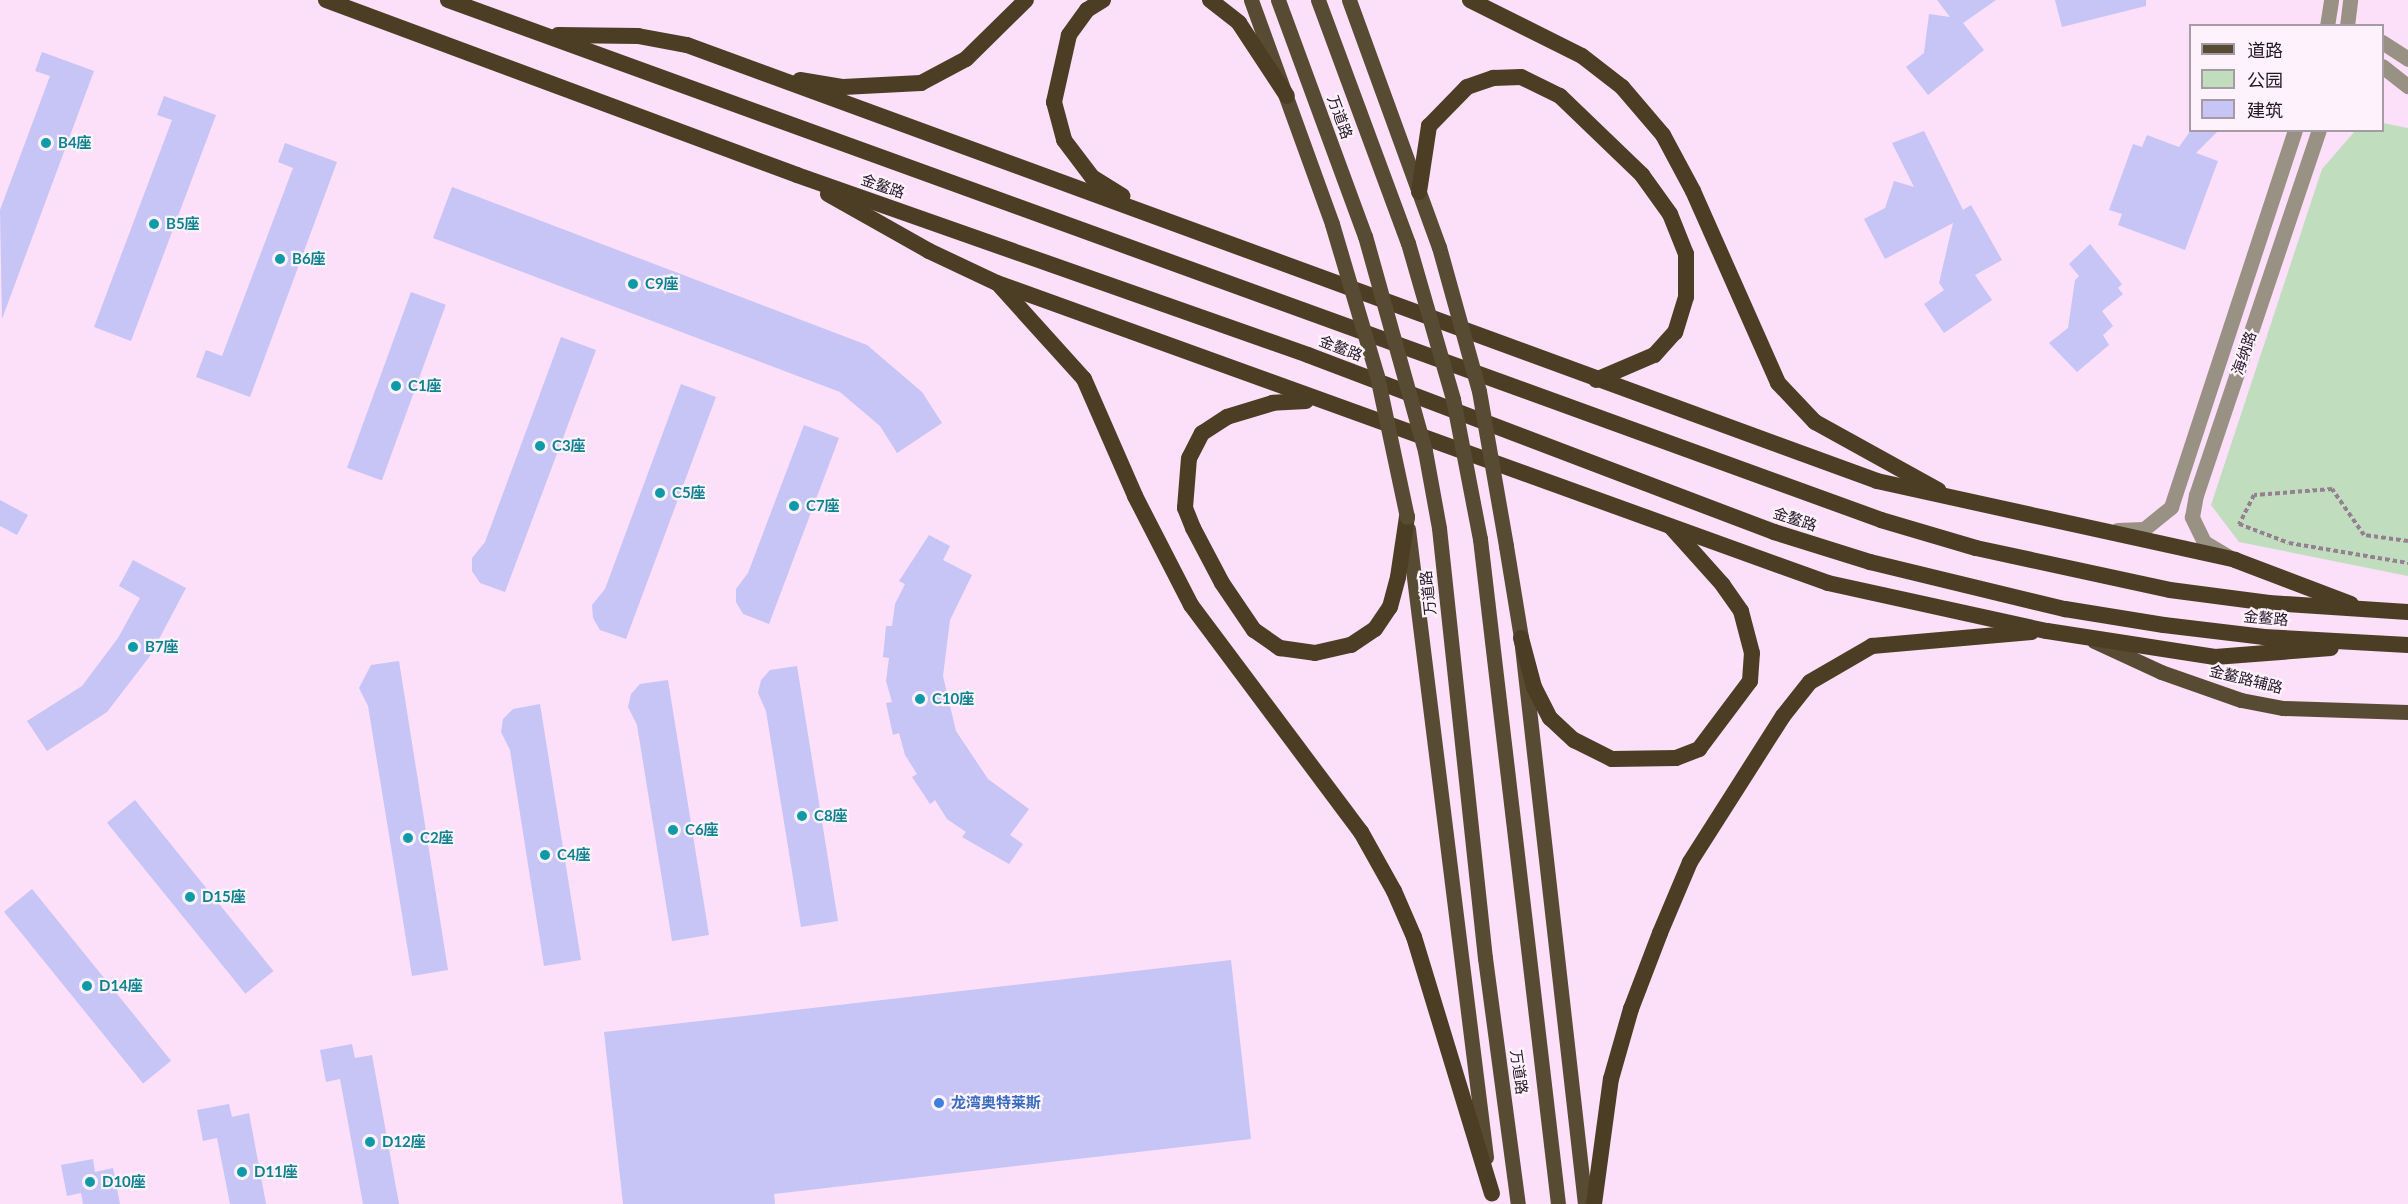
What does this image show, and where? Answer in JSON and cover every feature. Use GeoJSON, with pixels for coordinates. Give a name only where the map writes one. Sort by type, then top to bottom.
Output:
{"type":"FeatureCollection","features":[{"type":"Feature","properties":{"kind":"highway","name":"金鳌路"},"geometry":{"type":"LineString","coordinates":[[326,0],[797,175],[1308,355],[1774,532],[1870,562],[1989,593],[2153,623],[2364,643]]}},
{"type":"Feature","properties":{"kind":"highway","name":"金鳌路"},"geometry":{"type":"LineString","coordinates":[[448,0],[1881,520],[2083,574],[2269,603],[2408,612]]}},
{"type":"Feature","properties":{"kind":"highway"},"geometry":{"type":"LineString","coordinates":[[756,73],[843,87],[921,82],[966,59],[1026,0]]}},
{"type":"Feature","properties":{"kind":"highway"},"geometry":{"type":"LineString","coordinates":[[1103,0],[1087,10],[1069,36],[1054,102],[1064,140],[1092,177],[1153,216]]}},
{"type":"Feature","properties":{"kind":"highway"},"geometry":{"type":"LineString","coordinates":[[1210,0],[1239,23],[1287,96]]}},
{"type":"Feature","properties":{"kind":"highway"},"geometry":{"type":"LineString","coordinates":[[1470,0],[1582,56],[1622,87],[1663,135],[1693,191],[1778,383],[1815,422],[1957,501]]}},
{"type":"Feature","properties":{"kind":"highway"},"geometry":{"type":"LineString","coordinates":[[543,35],[638,36],[687,45],[756,73],[1877,482],[2235,560],[2368,611]]}},
{"type":"Feature","properties":{"kind":"highway"},"geometry":{"type":"LineString","coordinates":[[1419,192],[1429,126],[1467,87],[1492,78],[1521,77],[1560,96],[1642,176],[1670,214],[1686,254],[1686,297],[1674,332],[1654,355],[1596,380]]}},
{"type":"Feature","properties":{"kind":"highway"},"geometry":{"type":"LineString","coordinates":[[797,175],[929,251],[997,283],[1330,406],[1668,524],[1828,583],[2047,631],[2215,657],[2290,654],[2364,643],[2408,645]]}},
{"type":"Feature","properties":{"kind":"highway"},"geometry":{"type":"LineString","coordinates":[[997,283],[1084,378],[1135,496],[1191,605],[1361,832],[1394,891],[1414,937],[1492,1199]]}},
{"type":"Feature","properties":{"kind":"highway"},"geometry":{"type":"LineString","coordinates":[[1330,406],[1298,400],[1273,403],[1227,417],[1202,433],[1189,458],[1185,508],[1228,592],[1254,630],[1280,648],[1316,653],[1351,645],[1375,629],[1390,607],[1407,517]]}},
{"type":"Feature","properties":{"kind":"highway"},"geometry":{"type":"LineString","coordinates":[[1521,638],[1545,708],[1574,740],[1612,759],[1676,758],[1699,749],[1750,681],[1752,653],[1741,611],[1724,585],[1668,524]]}},
{"type":"Feature","properties":{"kind":"highway"},"geometry":{"type":"LineString","coordinates":[[1594,1204],[1611,1079],[1631,1009],[1660,933],[1690,862],[1743,776],[1810,682],[1872,646],[2047,631]]}},
{"type":"Feature","properties":{"kind":"main road"},"geometry":{"type":"LineString","coordinates":[[1251,0],[1332,224],[1377,376],[1407,517],[1492,1199]]}},
{"type":"Feature","properties":{"kind":"main road","name":"万道路"},"geometry":{"type":"LineString","coordinates":[[1278,0],[1365,236],[1425,451],[1439,528],[1485,958],[1518,1204]]}},
{"type":"Feature","properties":{"kind":"main road","name":"万道路"},"geometry":{"type":"LineString","coordinates":[[1318,0],[1408,243],[1452,399],[1480,539],[1558,1204]]}},
{"type":"Feature","properties":{"kind":"main road"},"geometry":{"type":"LineString","coordinates":[[1349,0],[1439,247],[1479,391],[1521,638],[1585,1204]]}},
{"type":"Feature","properties":{"kind":"main road","name":"金鳌路辅路"},"geometry":{"type":"LineString","coordinates":[[2086,637],[2161,672],[2241,700],[2283,708],[2408,712]]}},
{"type":"Feature","properties":{"kind":"street"},"geometry":{"type":"LineString","coordinates":[[2331,0],[2332,24]]}},
{"type":"Feature","properties":{"kind":"street"},"geometry":{"type":"LineString","coordinates":[[2347,24],[2350,0]]}},
{"type":"Feature","properties":{"kind":"street"},"geometry":{"type":"LineString","coordinates":[[2384,43],[2408,58]]}},
{"type":"Feature","properties":{"kind":"street"},"geometry":{"type":"LineString","coordinates":[[2384,68],[2408,86]]}},
{"type":"Feature","properties":{"kind":"street","name":"海纳路"},"geometry":{"type":"LineString","coordinates":[[2107,531],[2144,530],[2170,507],[2294,132]]}},
{"type":"Feature","properties":{"kind":"street","name":"海纳路"},"geometry":{"type":"LineString","coordinates":[[2235,560],[2204,542],[2192,517],[2196,495],[2318,132]]}},
{"type":"Feature","properties":{"kind":"path"},"geometry":{"type":"LineString","coordinates":[[2408,541],[2364,535],[2332,489],[2254,495],[2239,524],[2289,543],[2408,563]]}},
{"type":"Feature","properties":{"kind":"green space"},"geometry":{"type":"Polygon","coordinates":[[[2384,123],[2408,128],[2408,576],[2239,542],[2211,505],[2322,169],[2354,132],[2384,132],[2384,123]]]}},
{"type":"Feature","properties":{"kind":"building"},"geometry":{"type":"Polygon","coordinates":[[[1937,0],[1996,0],[1963,23],[1984,50],[1928,95],[1906,67],[1924,53],[1929,14],[1950,17],[1937,0]]]}},
{"type":"Feature","properties":{"kind":"building"},"geometry":{"type":"Polygon","coordinates":[[[2055,0],[2146,0],[2146,6],[2062,27],[2055,0]]]}},
{"type":"Feature","properties":{"kind":"building","name":"B4座"},"geometry":{"type":"Polygon","coordinates":[[[42,52],[94,71],[2,319],[0,210],[50,76],[35,71],[42,52]]]}},
{"type":"Feature","properties":{"kind":"building","name":"B5座"},"geometry":{"type":"Polygon","coordinates":[[[164,96],[216,115],[131,341],[94,327],[172,120],[157,115],[164,96]]]}},
{"type":"Feature","properties":{"kind":"building"},"geometry":{"type":"Polygon","coordinates":[[[1924,131],[1963,210],[1971,205],[2002,260],[1975,275],[1992,300],[1944,333],[1924,304],[1944,290],[1939,283],[1953,223],[1885,259],[1864,219],[1885,208],[1894,181],[1914,187],[1892,143],[1924,131]]]}},
{"type":"Feature","properties":{"kind":"building"},"geometry":{"type":"Polygon","coordinates":[[[2190,132],[2217,132],[2196,153],[2218,161],[2185,250],[2118,225],[2122,214],[2109,210],[2133,144],[2142,147],[2147,135],[2179,147],[2190,132]]]}},
{"type":"Feature","properties":{"kind":"building","name":"B6座"},"geometry":{"type":"Polygon","coordinates":[[[285,143],[337,162],[250,397],[196,377],[206,350],[222,356],[293,168],[278,162],[285,143]]]}},
{"type":"Feature","properties":{"kind":"building","name":"C9座"},"geometry":{"type":"Polygon","coordinates":[[[452,187],[867,345],[922,392],[942,423],[897,453],[880,426],[840,392],[433,238],[452,187]]]}},
{"type":"Feature","properties":{"kind":"building"},"geometry":{"type":"Polygon","coordinates":[[[2090,244],[2122,284],[2118,288],[2123,294],[2102,311],[2113,326],[2103,335],[2109,345],[2077,372],[2049,343],[2068,328],[2075,280],[2079,276],[2069,264],[2090,244]]]}},
{"type":"Feature","properties":{"kind":"building","name":"C1座"},"geometry":{"type":"Polygon","coordinates":[[[411,292],[446,305],[382,480],[347,468],[411,292]]]}},
{"type":"Feature","properties":{"kind":"building","name":"C3座"},"geometry":{"type":"Polygon","coordinates":[[[561,337],[596,350],[505,592],[480,583],[472,571],[472,558],[485,542],[561,337]]]}},
{"type":"Feature","properties":{"kind":"building","name":"C5座"},"geometry":{"type":"Polygon","coordinates":[[[681,384],[716,397],[626,639],[600,630],[593,618],[592,605],[605,589],[681,384]]]}},
{"type":"Feature","properties":{"kind":"building","name":"C7座"},"geometry":{"type":"Polygon","coordinates":[[[804,425],[839,438],[769,624],[743,614],[736,602],[736,589],[748,573],[804,425]]]}},
{"type":"Feature","properties":{"kind":"building"},"geometry":{"type":"Polygon","coordinates":[[[0,500],[28,515],[17,535],[0,526],[0,500]]]}},
{"type":"Feature","properties":{"kind":"building","name":"C10座"},"geometry":{"type":"Polygon","coordinates":[[[929,535],[950,546],[943,560],[972,575],[950,620],[943,676],[956,731],[988,779],[1029,809],[1010,835],[1023,844],[1009,864],[962,837],[966,832],[947,819],[935,800],[930,804],[912,777],[917,774],[905,755],[899,733],[893,735],[886,703],[892,702],[886,681],[889,658],[883,657],[886,626],[892,626],[895,604],[905,584],[899,581],[929,535]]]}},
{"type":"Feature","properties":{"kind":"building","name":"B7座"},"geometry":{"type":"Polygon","coordinates":[[[133,560],[186,588],[150,656],[107,712],[47,751],[27,721],[82,686],[118,638],[140,598],[119,586],[133,560]]]}},
{"type":"Feature","properties":{"kind":"building","name":"C2座"},"geometry":{"type":"Polygon","coordinates":[[[399,661],[448,970],[412,976],[368,706],[359,688],[371,665],[399,661]]]}},
{"type":"Feature","properties":{"kind":"building","name":"C8座"},"geometry":{"type":"Polygon","coordinates":[[[797,666],[838,921],[801,927],[766,711],[758,693],[761,680],[770,670],[797,666]]]}},
{"type":"Feature","properties":{"kind":"building","name":"C6座"},"geometry":{"type":"Polygon","coordinates":[[[668,680],[709,935],[672,941],[637,725],[628,707],[631,694],[640,684],[668,680]]]}},
{"type":"Feature","properties":{"kind":"building","name":"C4座"},"geometry":{"type":"Polygon","coordinates":[[[540,704],[581,960],[544,966],[510,750],[501,732],[503,719],[513,709],[540,704]]]}},
{"type":"Feature","properties":{"kind":"building","name":"D15座"},"geometry":{"type":"Polygon","coordinates":[[[135,800],[273,971],[245,994],[107,823],[135,800]]]}},
{"type":"Feature","properties":{"kind":"building","name":"D14座"},"geometry":{"type":"Polygon","coordinates":[[[32,889],[171,1061],[143,1083],[4,912],[32,889]]]}},
{"type":"Feature","properties":{"kind":"building"},"geometry":{"type":"Polygon","coordinates":[[[1231,960],[1251,1139],[774,1194],[775,1204],[623,1204],[604,1032],[1231,960]]]}},
{"type":"Feature","properties":{"kind":"building","name":"D12座"},"geometry":{"type":"Polygon","coordinates":[[[352,1044],[355,1058],[372,1055],[399,1204],[363,1204],[340,1079],[326,1082],[320,1050],[352,1044]]]}},
{"type":"Feature","properties":{"kind":"building","name":"D11座"},"geometry":{"type":"Polygon","coordinates":[[[229,1104],[232,1117],[249,1113],[266,1204],[230,1204],[217,1138],[203,1141],[197,1110],[229,1104]]]}},
{"type":"Feature","properties":{"kind":"building","name":"D10座"},"geometry":{"type":"Polygon","coordinates":[[[93,1159],[95,1172],[113,1168],[120,1204],[83,1204],[81,1193],[67,1196],[61,1165],[93,1159]]]}},
{"type":"Feature","properties":{"kind":"place","name":"B4座"},"geometry":{"type":"Point","coordinates":[46,143]}},
{"type":"Feature","properties":{"kind":"place","name":"B5座"},"geometry":{"type":"Point","coordinates":[154,224]}},
{"type":"Feature","properties":{"kind":"place","name":"B6座"},"geometry":{"type":"Point","coordinates":[280,259]}},
{"type":"Feature","properties":{"kind":"place","name":"C9座"},"geometry":{"type":"Point","coordinates":[633,284]}},
{"type":"Feature","properties":{"kind":"place","name":"C1座"},"geometry":{"type":"Point","coordinates":[396,386]}},
{"type":"Feature","properties":{"kind":"place","name":"C3座"},"geometry":{"type":"Point","coordinates":[540,446]}},
{"type":"Feature","properties":{"kind":"place","name":"C5座"},"geometry":{"type":"Point","coordinates":[660,493]}},
{"type":"Feature","properties":{"kind":"place","name":"C7座"},"geometry":{"type":"Point","coordinates":[794,506]}},
{"type":"Feature","properties":{"kind":"place","name":"B7座"},"geometry":{"type":"Point","coordinates":[133,647]}},
{"type":"Feature","properties":{"kind":"place","name":"C10座"},"geometry":{"type":"Point","coordinates":[920,699]}},
{"type":"Feature","properties":{"kind":"place","name":"C8座"},"geometry":{"type":"Point","coordinates":[802,816]}},
{"type":"Feature","properties":{"kind":"place","name":"C6座"},"geometry":{"type":"Point","coordinates":[673,830]}},
{"type":"Feature","properties":{"kind":"place","name":"C2座"},"geometry":{"type":"Point","coordinates":[408,838]}},
{"type":"Feature","properties":{"kind":"place","name":"C4座"},"geometry":{"type":"Point","coordinates":[545,855]}},
{"type":"Feature","properties":{"kind":"place","name":"D15座"},"geometry":{"type":"Point","coordinates":[190,897]}},
{"type":"Feature","properties":{"kind":"place","name":"D14座"},"geometry":{"type":"Point","coordinates":[87,986]}},
{"type":"Feature","properties":{"kind":"place","name":"龙湾奥特莱斯"},"geometry":{"type":"Point","coordinates":[939,1103]}},
{"type":"Feature","properties":{"kind":"place","name":"D12座"},"geometry":{"type":"Point","coordinates":[370,1142]}},
{"type":"Feature","properties":{"kind":"place","name":"D11座"},"geometry":{"type":"Point","coordinates":[242,1172]}},
{"type":"Feature","properties":{"kind":"place","name":"D10座"},"geometry":{"type":"Point","coordinates":[90,1182]}}]}
